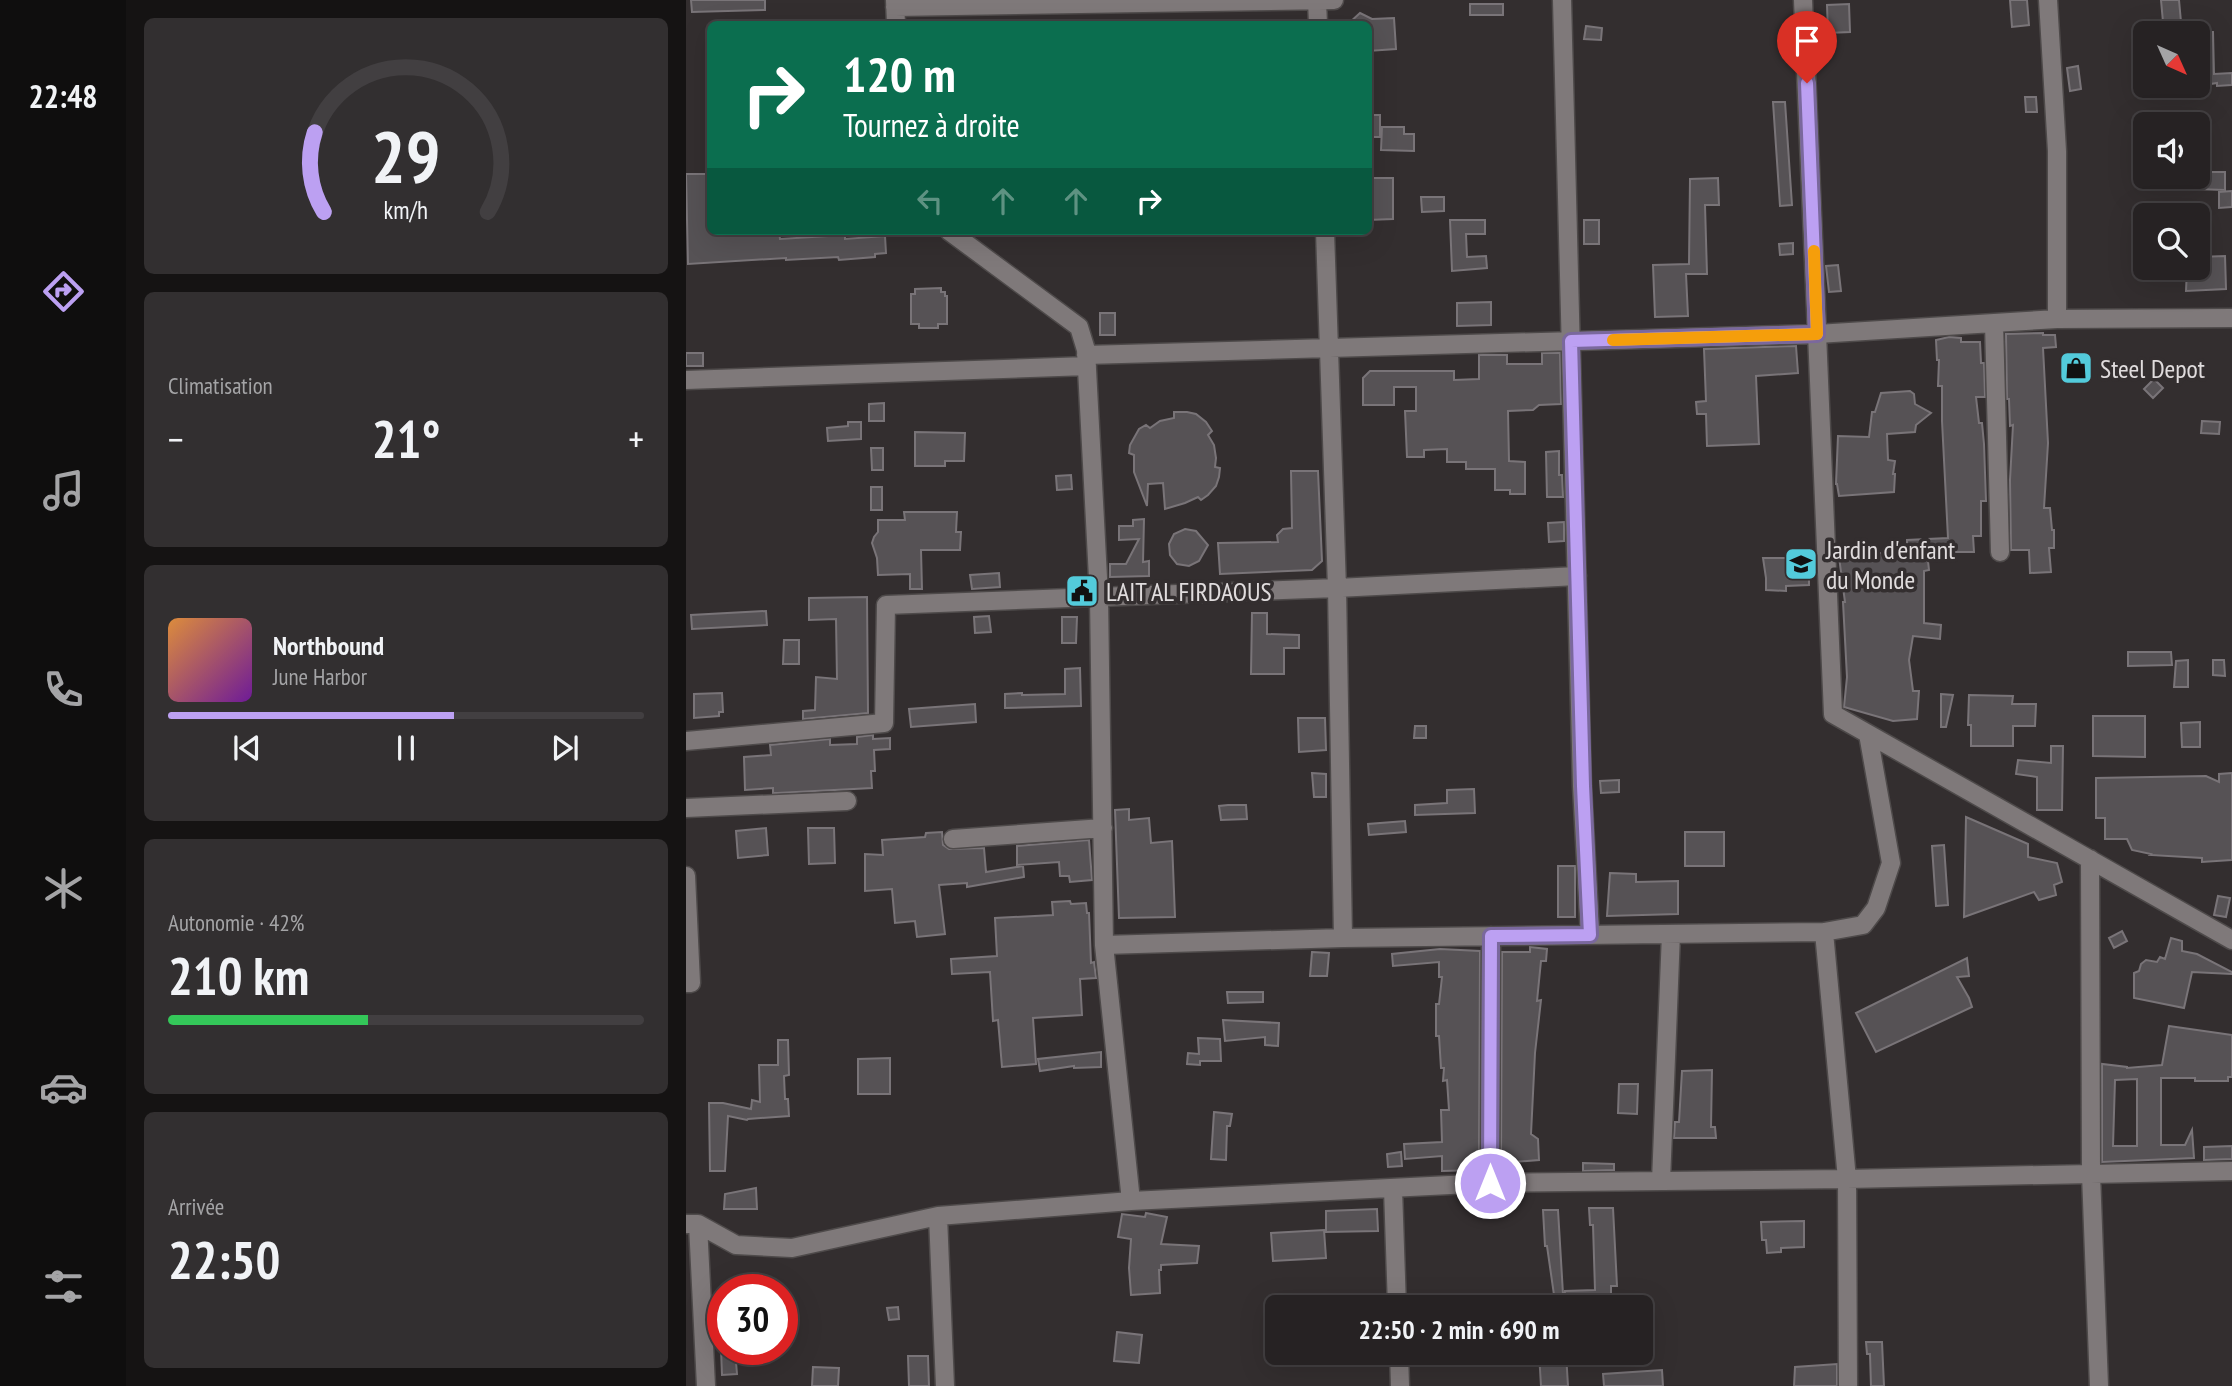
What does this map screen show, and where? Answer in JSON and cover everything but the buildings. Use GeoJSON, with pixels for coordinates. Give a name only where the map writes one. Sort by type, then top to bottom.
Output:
{"type":"FeatureCollection","features":[{"type":"Feature","properties":{"kind":"street"},"geometry":{"type":"LineString","coordinates":[[895,11],[1334,0]]}},
{"type":"Feature","properties":{"kind":"street"},"geometry":{"type":"LineString","coordinates":[[1562,0],[1583,786],[1590,935]]}},
{"type":"Feature","properties":{"kind":"street"},"geometry":{"type":"LineString","coordinates":[[1803,0],[1833,714],[2232,940]]}},
{"type":"Feature","properties":{"kind":"street"},"geometry":{"type":"LineString","coordinates":[[2048,0],[2057,151],[2057,319]]}},
{"type":"Feature","properties":{"kind":"street"},"geometry":{"type":"LineString","coordinates":[[1317,1],[1318,21]]}},
{"type":"Feature","properties":{"kind":"street"},"geometry":{"type":"LineString","coordinates":[[954,235],[1079,327],[1086,361],[1099,597],[1104,945],[1131,1201]]}},
{"type":"Feature","properties":{"kind":"street"},"geometry":{"type":"LineString","coordinates":[[1325,235],[1337,588],[1343,938]]}},
{"type":"Feature","properties":{"kind":"street"},"geometry":{"type":"LineString","coordinates":[[686,380],[1329,348],[1817,334],[2057,319],[2232,318]]}},
{"type":"Feature","properties":{"kind":"street"},"geometry":{"type":"LineString","coordinates":[[1994,323],[2000,552]]}},
{"type":"Feature","properties":{"kind":"street"},"geometry":{"type":"LineString","coordinates":[[686,741],[884,723],[886,605],[1577,576]]}},
{"type":"Feature","properties":{"kind":"street"},"geometry":{"type":"LineString","coordinates":[[1104,945],[1343,938],[1824,932],[1863,925],[1876,908],[1891,863],[1868,734]]}},
{"type":"Feature","properties":{"kind":"street"},"geometry":{"type":"LineString","coordinates":[[686,808],[847,801]]}},
{"type":"Feature","properties":{"kind":"street"},"geometry":{"type":"LineString","coordinates":[[953,839],[1103,828]]}},
{"type":"Feature","properties":{"kind":"street"},"geometry":{"type":"LineString","coordinates":[[2090,859],[2091,1174],[2099,1386]]}},
{"type":"Feature","properties":{"kind":"street"},"geometry":{"type":"LineString","coordinates":[[686,876],[691,983],[686,983]]}},
{"type":"Feature","properties":{"kind":"street"},"geometry":{"type":"LineString","coordinates":[[1824,932],[1847,1179],[1848,1386]]}},
{"type":"Feature","properties":{"kind":"street"},"geometry":{"type":"LineString","coordinates":[[1661,1181],[1671,934]]}},
{"type":"Feature","properties":{"kind":"street"},"geometry":{"type":"LineString","coordinates":[[1490,1183],[1491,936]]}},
{"type":"Feature","properties":{"kind":"street"},"geometry":{"type":"LineString","coordinates":[[692,1224],[736,1245],[792,1248],[938,1216],[1131,1201],[1490,1183],[2232,1171]]}},
{"type":"Feature","properties":{"kind":"street"},"geometry":{"type":"LineString","coordinates":[[1393,1189],[1397,1295]]}},
{"type":"Feature","properties":{"kind":"street"},"geometry":{"type":"LineString","coordinates":[[938,1216],[945,1386]]}},
{"type":"Feature","properties":{"kind":"street"},"geometry":{"type":"LineString","coordinates":[[692,1224],[706,1386]]}},
{"type":"Feature","properties":{"kind":"street"},"geometry":{"type":"LineString","coordinates":[[1399,1365],[1400,1386]]}},
{"type":"Feature","properties":{"kind":"slow traffic"},"geometry":{"type":"LineString","coordinates":[[1613,340],[1817,334],[1814,251]]}},
{"type":"Feature","properties":{"kind":"place","name":"Steel Depot"},"geometry":{"type":"Point","coordinates":[2076,368]}},
{"type":"Feature","properties":{"kind":"place","name":"Jardin d'enfant du Monde"},"geometry":{"type":"Point","coordinates":[1801,564]}},
{"type":"Feature","properties":{"kind":"place","name":"LAIT AL FIRDAOUS"},"geometry":{"type":"Point","coordinates":[1082,591]}},
{"type":"Feature","properties":{"kind":"route"},"geometry":{"type":"LineString","coordinates":[[1490,1183],[1491,936],[1590,935],[1583,786],[1571,341],[1817,334],[1807,83]]}}]}
